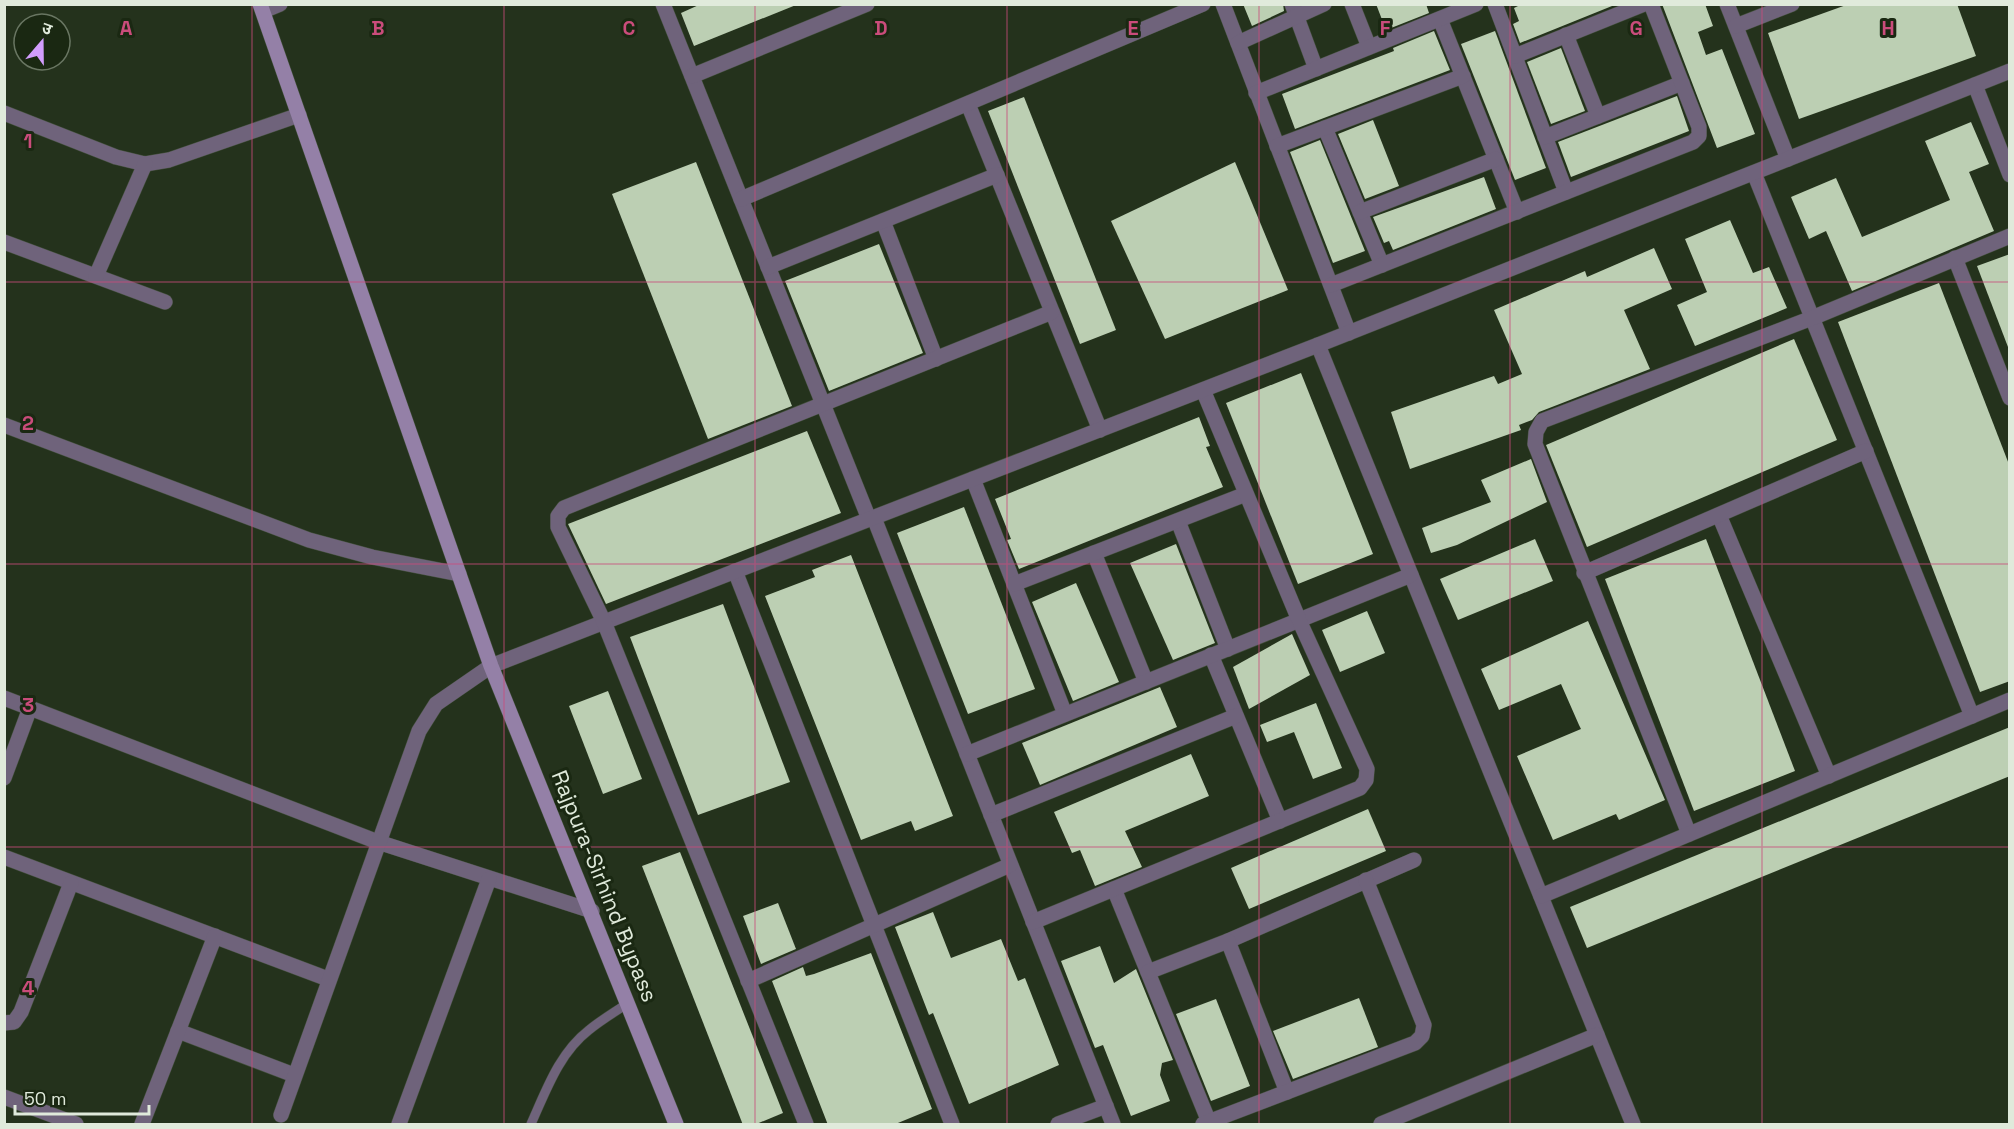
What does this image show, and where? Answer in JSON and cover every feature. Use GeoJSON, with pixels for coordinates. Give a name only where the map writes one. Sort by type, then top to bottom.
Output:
{"type":"FeatureCollection","features":[{"type":"Feature","properties":{"kind":"main road","name":"Rajpura-Sirhind Bypass"},"geometry":{"type":"LineString","coordinates":[[262,8],[491,666],[592,911],[676,1125]]}},
{"type":"Feature","properties":{"kind":"street"},"geometry":{"type":"LineString","coordinates":[[262,8],[280,4]]}},
{"type":"Feature","properties":{"kind":"street"},"geometry":{"type":"LineString","coordinates":[[663,4],[823,405],[967,754],[1113,1125]]}},
{"type":"Feature","properties":{"kind":"street"},"geometry":{"type":"LineString","coordinates":[[692,76],[867,4]]}},
{"type":"Feature","properties":{"kind":"street"},"geometry":{"type":"LineString","coordinates":[[741,199],[1203,4]]}},
{"type":"Feature","properties":{"kind":"street"},"geometry":{"type":"LineString","coordinates":[[1222,4],[1349,333]]}},
{"type":"Feature","properties":{"kind":"street"},"geometry":{"type":"LineString","coordinates":[[1238,43],[1294,12],[1324,4]]}},
{"type":"Feature","properties":{"kind":"street"},"geometry":{"type":"LineString","coordinates":[[1352,4],[1369,47]]}},
{"type":"Feature","properties":{"kind":"street"},"geometry":{"type":"LineString","coordinates":[[1256,93],[1476,4]]}},
{"type":"Feature","properties":{"kind":"street"},"geometry":{"type":"LineString","coordinates":[[1495,4],[1566,192]]}},
{"type":"Feature","properties":{"kind":"street"},"geometry":{"type":"LineString","coordinates":[[1515,56],[1644,4]]}},
{"type":"Feature","properties":{"kind":"street"},"geometry":{"type":"LineString","coordinates":[[1331,285],[1693,142],[1699,136],[1699,127],[1651,4]]}},
{"type":"Feature","properties":{"kind":"street"},"geometry":{"type":"LineString","coordinates":[[1727,4],[1788,159]]}},
{"type":"Feature","properties":{"kind":"street"},"geometry":{"type":"LineString","coordinates":[[1736,26],[1792,4]]}},
{"type":"Feature","properties":{"kind":"street"},"geometry":{"type":"LineString","coordinates":[[1294,12],[1316,69]]}},
{"type":"Feature","properties":{"kind":"street"},"geometry":{"type":"LineString","coordinates":[[1440,19],[1517,212]]}},
{"type":"Feature","properties":{"kind":"street"},"geometry":{"type":"LineString","coordinates":[[1566,35],[1598,116]]}},
{"type":"Feature","properties":{"kind":"street"},"geometry":{"type":"LineString","coordinates":[[281,1115],[328,978],[419,731],[436,704],[491,666],[1349,333],[2010,71]]}},
{"type":"Feature","properties":{"kind":"street"},"geometry":{"type":"LineString","coordinates":[[1277,146],[1463,76]]}},
{"type":"Feature","properties":{"kind":"street"},"geometry":{"type":"LineString","coordinates":[[1545,137],[1682,83]]}},
{"type":"Feature","properties":{"kind":"street"},"geometry":{"type":"LineString","coordinates":[[1975,85],[2010,175]]}},
{"type":"Feature","properties":{"kind":"street"},"geometry":{"type":"LineString","coordinates":[[968,104],[1100,430]]}},
{"type":"Feature","properties":{"kind":"street"},"geometry":{"type":"LineString","coordinates":[[4,113],[116,157],[145,164],[169,160],[299,114]]}},
{"type":"Feature","properties":{"kind":"street"},"geometry":{"type":"LineString","coordinates":[[1325,128],[1382,265]]}},
{"type":"Feature","properties":{"kind":"street"},"geometry":{"type":"LineString","coordinates":[[1360,212],[1496,159]]}},
{"type":"Feature","properties":{"kind":"street"},"geometry":{"type":"LineString","coordinates":[[96,276],[145,164]]}},
{"type":"Feature","properties":{"kind":"street"},"geometry":{"type":"LineString","coordinates":[[1754,173],[1972,716]]}},
{"type":"Feature","properties":{"kind":"street"},"geometry":{"type":"LineString","coordinates":[[768,267],[997,176]]}},
{"type":"Feature","properties":{"kind":"street"},"geometry":{"type":"LineString","coordinates":[[883,221],[936,359]]}},
{"type":"Feature","properties":{"kind":"street"},"geometry":{"type":"LineString","coordinates":[[1689,834],[1584,573],[1535,444],[1536,432],[1542,421],[1812,318],[2010,236]]}},
{"type":"Feature","properties":{"kind":"street"},"geometry":{"type":"LineString","coordinates":[[4,242],[165,302]]}},
{"type":"Feature","properties":{"kind":"street"},"geometry":{"type":"LineString","coordinates":[[1955,258],[2010,398]]}},
{"type":"Feature","properties":{"kind":"street"},"geometry":{"type":"LineString","coordinates":[[806,1125],[604,622],[558,527],[558,516],[564,508],[1052,312]]}},
{"type":"Feature","properties":{"kind":"street"},"geometry":{"type":"LineString","coordinates":[[1318,345],[1633,1125]]}},
{"type":"Feature","properties":{"kind":"street"},"geometry":{"type":"LineString","coordinates":[[1033,922],[1360,788],[1366,780],[1367,769],[1299,621],[1203,390]]}},
{"type":"Feature","properties":{"kind":"street"},"geometry":{"type":"LineString","coordinates":[[4,425],[309,540],[459,574]]}},
{"type":"Feature","properties":{"kind":"street"},"geometry":{"type":"LineString","coordinates":[[1584,573],[1866,451]]}},
{"type":"Feature","properties":{"kind":"street"},"geometry":{"type":"LineString","coordinates":[[973,479],[1065,714]]}},
{"type":"Feature","properties":{"kind":"street"},"geometry":{"type":"LineString","coordinates":[[1014,584],[1246,494]]}},
{"type":"Feature","properties":{"kind":"street"},"geometry":{"type":"LineString","coordinates":[[1719,515],[1829,776]]}},
{"type":"Feature","properties":{"kind":"street"},"geometry":{"type":"LineString","coordinates":[[1178,521],[1228,649]]}},
{"type":"Feature","properties":{"kind":"street"},"geometry":{"type":"LineString","coordinates":[[1094,553],[1146,682]]}},
{"type":"Feature","properties":{"kind":"street"},"geometry":{"type":"LineString","coordinates":[[735,571],[952,1125]]}},
{"type":"Feature","properties":{"kind":"street"},"geometry":{"type":"LineString","coordinates":[[967,754],[1411,575]]}},
{"type":"Feature","properties":{"kind":"street"},"geometry":{"type":"LineString","coordinates":[[1212,655],[1280,821]]}},
{"type":"Feature","properties":{"kind":"street"},"geometry":{"type":"LineString","coordinates":[[4,698],[378,842],[592,911]]}},
{"type":"Feature","properties":{"kind":"street"},"geometry":{"type":"LineString","coordinates":[[1541,896],[2010,700]]}},
{"type":"Feature","properties":{"kind":"street"},"geometry":{"type":"LineString","coordinates":[[4,778],[30,708]]}},
{"type":"Feature","properties":{"kind":"street"},"geometry":{"type":"LineString","coordinates":[[991,815],[1236,716]]}},
{"type":"Feature","properties":{"kind":"street"},"geometry":{"type":"LineString","coordinates":[[4,857],[328,978]]}},
{"type":"Feature","properties":{"kind":"street"},"geometry":{"type":"LineString","coordinates":[[1148,972],[1228,941],[1414,860]]}},
{"type":"Feature","properties":{"kind":"street"},"geometry":{"type":"LineString","coordinates":[[748,981],[1010,865]]}},
{"type":"Feature","properties":{"kind":"street"},"geometry":{"type":"LineString","coordinates":[[399,1125],[489,879]]}},
{"type":"Feature","properties":{"kind":"street"},"geometry":{"type":"LineString","coordinates":[[1114,889],[1206,1123],[1415,1044],[1422,1036],[1424,1025],[1366,880]]}},
{"type":"Feature","properties":{"kind":"street"},"geometry":{"type":"LineString","coordinates":[[4,1023],[14,1022],[21,1012],[71,883]]}},
{"type":"Feature","properties":{"kind":"street"},"geometry":{"type":"LineString","coordinates":[[142,1125],[215,936]]}},
{"type":"Feature","properties":{"kind":"street"},"geometry":{"type":"LineString","coordinates":[[1228,941],[1287,1092]]}},
{"type":"Feature","properties":{"kind":"street"},"geometry":{"type":"LineString","coordinates":[[178,1031],[294,1076]]}},
{"type":"Feature","properties":{"kind":"street"},"geometry":{"type":"LineString","coordinates":[[1381,1125],[1597,1035]]}},
{"type":"Feature","properties":{"kind":"street"},"geometry":{"type":"LineString","coordinates":[[4,1097],[76,1125]]}},
{"type":"Feature","properties":{"kind":"street"},"geometry":{"type":"LineString","coordinates":[[1058,1125],[1106,1106]]}},
{"type":"Feature","properties":{"kind":"lane"},"geometry":{"type":"LineString","coordinates":[[531,1125],[554,1074],[569,1050],[588,1030],[628,1003]]}},
{"type":"Feature","properties":{"kind":"building"},"geometry":{"type":"Polygon","coordinates":[[[701,4],[796,5],[694,46],[681,13],[701,4]]]}},
{"type":"Feature","properties":{"kind":"building"},"geometry":{"type":"Polygon","coordinates":[[[1243,4],[1283,4],[1284,11],[1252,26],[1243,4]]]}},
{"type":"Feature","properties":{"kind":"building"},"geometry":{"type":"Polygon","coordinates":[[[1376,4],[1426,4],[1429,13],[1386,30],[1376,4]]]}},
{"type":"Feature","properties":{"kind":"building"},"geometry":{"type":"Polygon","coordinates":[[[1522,4],[1617,4],[1520,43],[1513,24],[1519,21],[1514,8],[1522,4]]]}},
{"type":"Feature","properties":{"kind":"building"},"geometry":{"type":"Polygon","coordinates":[[[1662,4],[1705,4],[1713,26],[1698,32],[1706,55],[1722,49],[1755,134],[1717,148],[1662,4]]]}},
{"type":"Feature","properties":{"kind":"building"},"geometry":{"type":"Polygon","coordinates":[[[1849,4],[1957,4],[1976,56],[1799,119],[1768,33],[1849,4]]]}},
{"type":"Feature","properties":{"kind":"building"},"geometry":{"type":"Polygon","coordinates":[[[1434,31],[1450,70],[1295,129],[1282,94],[1394,51],[1393,48],[1434,31]]]}},
{"type":"Feature","properties":{"kind":"building"},"geometry":{"type":"Polygon","coordinates":[[[1495,31],[1546,168],[1515,180],[1461,44],[1495,31]]]}},
{"type":"Feature","properties":{"kind":"building"},"geometry":{"type":"Polygon","coordinates":[[[1561,48],[1585,111],[1551,124],[1527,62],[1561,48]]]}},
{"type":"Feature","properties":{"kind":"building"},"geometry":{"type":"Polygon","coordinates":[[[1677,96],[1689,131],[1571,177],[1558,142],[1677,96]]]}},
{"type":"Feature","properties":{"kind":"building"},"geometry":{"type":"Polygon","coordinates":[[[1024,97],[1116,330],[1080,344],[988,111],[1024,97]]]}},
{"type":"Feature","properties":{"kind":"building"},"geometry":{"type":"Polygon","coordinates":[[[1373,120],[1399,186],[1365,199],[1338,134],[1373,120]]]}},
{"type":"Feature","properties":{"kind":"building"},"geometry":{"type":"Polygon","coordinates":[[[1971,122],[1989,164],[1969,172],[1994,231],[1852,291],[1826,231],[1809,239],[1791,197],[1836,178],[1862,237],[1891,225],[1950,200],[1925,141],[1971,122]]]}},
{"type":"Feature","properties":{"kind":"building"},"geometry":{"type":"Polygon","coordinates":[[[1320,140],[1365,251],[1333,263],[1290,152],[1320,140]]]}},
{"type":"Feature","properties":{"kind":"building"},"geometry":{"type":"Polygon","coordinates":[[[696,162],[792,406],[708,439],[612,194],[696,162]]]}},
{"type":"Feature","properties":{"kind":"building"},"geometry":{"type":"Polygon","coordinates":[[[1235,162],[1288,290],[1165,339],[1111,221],[1235,162]]]}},
{"type":"Feature","properties":{"kind":"building"},"geometry":{"type":"Polygon","coordinates":[[[1484,177],[1496,209],[1393,250],[1389,241],[1384,243],[1373,217],[1484,177]]]}},
{"type":"Feature","properties":{"kind":"building"},"geometry":{"type":"Polygon","coordinates":[[[1730,220],[1753,273],[1769,267],[1787,308],[1695,346],[1677,305],[1707,292],[1685,239],[1730,220]]]}},
{"type":"Feature","properties":{"kind":"building"},"geometry":{"type":"Polygon","coordinates":[[[879,244],[923,353],[829,391],[785,281],[879,244]]]}},
{"type":"Feature","properties":{"kind":"building"},"geometry":{"type":"Polygon","coordinates":[[[1654,248],[1672,289],[1624,310],[1650,369],[1539,412],[1532,420],[1519,425],[1521,430],[1410,469],[1391,412],[1494,376],[1498,384],[1522,374],[1494,310],[1585,271],[1587,277],[1654,248]]]}},
{"type":"Feature","properties":{"kind":"building"},"geometry":{"type":"Polygon","coordinates":[[[2010,254],[2010,347],[2008,347],[1977,266],[2010,254]]]}},
{"type":"Feature","properties":{"kind":"building"},"geometry":{"type":"Polygon","coordinates":[[[1939,283],[2010,467],[2010,681],[1980,692],[1838,322],[1939,283]]]}},
{"type":"Feature","properties":{"kind":"building"},"geometry":{"type":"Polygon","coordinates":[[[1794,339],[1837,440],[1587,547],[1546,445],[1794,339]]]}},
{"type":"Feature","properties":{"kind":"building"},"geometry":{"type":"Polygon","coordinates":[[[1301,373],[1373,554],[1298,584],[1226,403],[1301,373]]]}},
{"type":"Feature","properties":{"kind":"building"},"geometry":{"type":"Polygon","coordinates":[[[1199,417],[1210,446],[1206,447],[1223,487],[1019,569],[1007,540],[1011,539],[995,499],[1199,417]]]}},
{"type":"Feature","properties":{"kind":"building"},"geometry":{"type":"Polygon","coordinates":[[[807,431],[841,513],[606,604],[568,524],[807,431]]]}},
{"type":"Feature","properties":{"kind":"building"},"geometry":{"type":"Polygon","coordinates":[[[1531,459],[1547,502],[1457,545],[1431,553],[1422,528],[1491,502],[1481,480],[1531,459]]]}},
{"type":"Feature","properties":{"kind":"building"},"geometry":{"type":"Polygon","coordinates":[[[964,507],[1035,689],[968,714],[897,533],[964,507]]]}},
{"type":"Feature","properties":{"kind":"building"},"geometry":{"type":"Polygon","coordinates":[[[1535,539],[1553,581],[1458,620],[1440,579],[1535,539]]]}},
{"type":"Feature","properties":{"kind":"building"},"geometry":{"type":"Polygon","coordinates":[[[1706,539],[1795,771],[1694,811],[1605,579],[1706,539]]]}},
{"type":"Feature","properties":{"kind":"building"},"geometry":{"type":"Polygon","coordinates":[[[1176,544],[1215,643],[1173,660],[1130,563],[1176,544]]]}},
{"type":"Feature","properties":{"kind":"building"},"geometry":{"type":"Polygon","coordinates":[[[851,555],[953,816],[915,831],[911,821],[861,840],[765,596],[815,577],[812,570],[851,555]]]}},
{"type":"Feature","properties":{"kind":"building"},"geometry":{"type":"Polygon","coordinates":[[[1076,583],[1119,682],[1073,701],[1032,602],[1076,583]]]}},
{"type":"Feature","properties":{"kind":"building"},"geometry":{"type":"Polygon","coordinates":[[[723,604],[790,782],[698,815],[630,637],[723,604]]]}},
{"type":"Feature","properties":{"kind":"building"},"geometry":{"type":"Polygon","coordinates":[[[1367,611],[1385,653],[1340,672],[1322,630],[1367,611]]]}},
{"type":"Feature","properties":{"kind":"building"},"geometry":{"type":"Polygon","coordinates":[[[1588,621],[1665,800],[1619,820],[1616,814],[1553,840],[1517,756],[1581,729],[1561,684],[1499,710],[1481,669],[1588,621]]]}},
{"type":"Feature","properties":{"kind":"building"},"geometry":{"type":"Polygon","coordinates":[[[1292,634],[1310,675],[1249,709],[1233,667],[1292,634]]]}},
{"type":"Feature","properties":{"kind":"building"},"geometry":{"type":"Polygon","coordinates":[[[1160,687],[1177,727],[1040,785],[1022,743],[1160,687]]]}},
{"type":"Feature","properties":{"kind":"building"},"geometry":{"type":"Polygon","coordinates":[[[608,691],[642,779],[603,794],[569,706],[608,691]]]}},
{"type":"Feature","properties":{"kind":"building"},"geometry":{"type":"Polygon","coordinates":[[[1316,703],[1342,768],[1313,779],[1294,732],[1267,742],[1260,725],[1316,703]]]}},
{"type":"Feature","properties":{"kind":"building"},"geometry":{"type":"Polygon","coordinates":[[[2010,727],[2010,776],[1587,948],[1570,907],[2010,727]]]}},
{"type":"Feature","properties":{"kind":"building"},"geometry":{"type":"Polygon","coordinates":[[[1191,754],[1209,796],[1125,831],[1142,867],[1095,886],[1080,850],[1072,853],[1054,812],[1191,754]]]}},
{"type":"Feature","properties":{"kind":"building"},"geometry":{"type":"Polygon","coordinates":[[[1368,809],[1386,851],[1249,909],[1231,868],[1368,809]]]}},
{"type":"Feature","properties":{"kind":"building"},"geometry":{"type":"Polygon","coordinates":[[[680,852],[783,1113],[754,1125],[743,1125],[642,866],[680,852]]]}},
{"type":"Feature","properties":{"kind":"building"},"geometry":{"type":"Polygon","coordinates":[[[778,903],[796,949],[761,964],[743,916],[778,903]]]}},
{"type":"Feature","properties":{"kind":"building"},"geometry":{"type":"Polygon","coordinates":[[[933,912],[951,958],[1001,939],[1018,981],[1025,978],[1059,1065],[969,1104],[933,1013],[929,1015],[895,927],[933,912]]]}},
{"type":"Feature","properties":{"kind":"building"},"geometry":{"type":"Polygon","coordinates":[[[1100,946],[1114,983],[1136,969],[1173,1060],[1162,1063],[1160,1075],[1170,1101],[1131,1116],[1103,1045],[1095,1048],[1061,961],[1100,946]]]}},
{"type":"Feature","properties":{"kind":"building"},"geometry":{"type":"Polygon","coordinates":[[[871,953],[932,1109],[893,1125],[828,1125],[772,981],[803,967],[806,976],[871,953]]]}},
{"type":"Feature","properties":{"kind":"building"},"geometry":{"type":"Polygon","coordinates":[[[1359,998],[1378,1047],[1293,1079],[1273,1031],[1359,998]]]}},
{"type":"Feature","properties":{"kind":"building"},"geometry":{"type":"Polygon","coordinates":[[[1216,999],[1250,1086],[1211,1101],[1176,1014],[1216,999]]]}}]}
